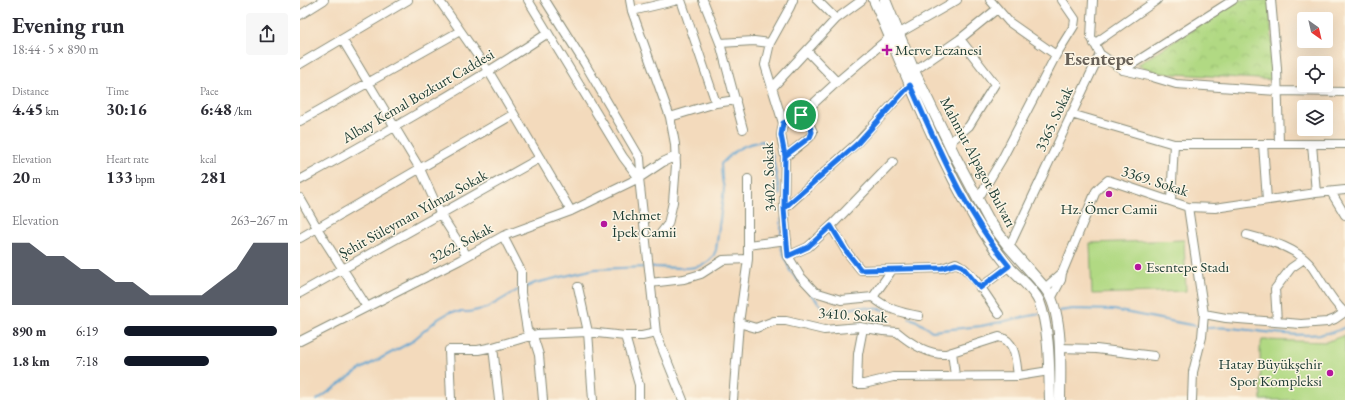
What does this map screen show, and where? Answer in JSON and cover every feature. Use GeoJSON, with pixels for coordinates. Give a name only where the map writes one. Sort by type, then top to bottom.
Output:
{"type":"FeatureCollection","features":[{"type":"Feature","properties":{"kind":"main road","name":"Mahmut Alpagot Bulvarı"},"geometry":{"type":"LineString","coordinates":[[874,0],[914,71],[990,222],[1009,247],[1045,288],[1053,300],[1058,327],[1060,400]]}},
{"type":"Feature","properties":{"kind":"main road","name":"Mahmut Alpagot Bulvarı"},"geometry":{"type":"LineString","coordinates":[[885,0],[894,36],[910,85],[947,166],[989,242],[1036,296],[1040,304],[1046,330],[1050,400]]}},
{"type":"Feature","properties":{"kind":"street"},"geometry":{"type":"LineString","coordinates":[[300,15],[324,0]]}},
{"type":"Feature","properties":{"kind":"street"},"geometry":{"type":"LineString","coordinates":[[300,64],[408,0]]}},
{"type":"Feature","properties":{"kind":"street"},"geometry":{"type":"LineString","coordinates":[[439,0],[489,72],[572,211]]}},
{"type":"Feature","properties":{"kind":"street"},"geometry":{"type":"LineString","coordinates":[[528,0],[623,157],[639,178]]}},
{"type":"Feature","properties":{"kind":"street"},"geometry":{"type":"LineString","coordinates":[[545,0],[640,158],[641,163],[639,178],[656,333],[683,400]]}},
{"type":"Feature","properties":{"kind":"street"},"geometry":{"type":"LineString","coordinates":[[630,0],[632,11],[670,117],[675,144],[676,156],[673,202],[668,224],[661,233]]}},
{"type":"Feature","properties":{"kind":"street"},"geometry":{"type":"LineString","coordinates":[[632,11],[678,0]]}},
{"type":"Feature","properties":{"kind":"street"},"geometry":{"type":"LineString","coordinates":[[681,0],[716,103]]}},
{"type":"Feature","properties":{"kind":"street"},"geometry":{"type":"LineString","coordinates":[[703,0],[720,43],[743,129]]}},
{"type":"Feature","properties":{"kind":"street","name":"3402. Sokak"},"geometry":{"type":"LineString","coordinates":[[793,0],[770,43],[765,65],[783,123],[781,135],[785,156],[784,208],[785,240],[788,256],[800,276],[815,292],[841,300],[873,297]]}},
{"type":"Feature","properties":{"kind":"street"},"geometry":{"type":"LineString","coordinates":[[817,0],[836,19]]}},
{"type":"Feature","properties":{"kind":"street"},"geometry":{"type":"LineString","coordinates":[[772,88],[836,19],[862,0]]}},
{"type":"Feature","properties":{"kind":"street"},"geometry":{"type":"LineString","coordinates":[[783,123],[801,115],[837,82],[894,36],[957,0]]}},
{"type":"Feature","properties":{"kind":"street"},"geometry":{"type":"LineString","coordinates":[[990,0],[1009,22],[1056,55]]}},
{"type":"Feature","properties":{"kind":"street"},"geometry":{"type":"LineString","coordinates":[[1092,0],[1091,37],[1100,54],[1122,70],[1176,84],[1277,91],[1345,92]]}},
{"type":"Feature","properties":{"kind":"street"},"geometry":{"type":"LineString","coordinates":[[1094,44],[1157,0]]}},
{"type":"Feature","properties":{"kind":"street"},"geometry":{"type":"LineString","coordinates":[[1122,70],[1233,0]]}},
{"type":"Feature","properties":{"kind":"street"},"geometry":{"type":"LineString","coordinates":[[1271,0],[1279,144]]}},
{"type":"Feature","properties":{"kind":"street"},"geometry":{"type":"LineString","coordinates":[[978,199],[1002,159],[1056,55],[1074,26],[1075,19],[1064,1]]}},
{"type":"Feature","properties":{"kind":"street"},"geometry":{"type":"LineString","coordinates":[[914,71],[960,39],[997,9]]}},
{"type":"Feature","properties":{"kind":"street"},"geometry":{"type":"LineString","coordinates":[[549,33],[551,23],[558,21]]}},
{"type":"Feature","properties":{"kind":"street"},"geometry":{"type":"LineString","coordinates":[[549,33],[559,38],[562,36],[564,30]]}},
{"type":"Feature","properties":{"kind":"street"},"geometry":{"type":"LineString","coordinates":[[300,121],[460,31]]}},
{"type":"Feature","properties":{"kind":"street","name":"Albay Kemal Bozkurt Caddesi"},"geometry":{"type":"LineString","coordinates":[[300,180],[396,127],[489,72],[549,33]]}},
{"type":"Feature","properties":{"kind":"street"},"geometry":{"type":"LineString","coordinates":[[342,39],[396,127],[420,169],[440,215],[466,256]]}},
{"type":"Feature","properties":{"kind":"street"},"geometry":{"type":"LineString","coordinates":[[949,143],[969,126],[995,84],[960,39]]}},
{"type":"Feature","properties":{"kind":"street"},"geometry":{"type":"LineString","coordinates":[[720,43],[754,41],[770,43]]}},
{"type":"Feature","properties":{"kind":"street"},"geometry":{"type":"LineString","coordinates":[[807,50],[837,82]]}},
{"type":"Feature","properties":{"kind":"street","name":"3365. Sokak"},"geometry":{"type":"LineString","coordinates":[[1009,247],[1100,54]]}},
{"type":"Feature","properties":{"kind":"street"},"geometry":{"type":"LineString","coordinates":[[784,208],[857,144],[910,85]]}},
{"type":"Feature","properties":{"kind":"street"},"geometry":{"type":"LineString","coordinates":[[670,117],[716,103],[736,100]]}},
{"type":"Feature","properties":{"kind":"street"},"geometry":{"type":"LineString","coordinates":[[300,238],[514,114]]}},
{"type":"Feature","properties":{"kind":"street"},"geometry":{"type":"LineString","coordinates":[[1071,114],[1174,144],[1345,144]]}},
{"type":"Feature","properties":{"kind":"street"},"geometry":{"type":"LineString","coordinates":[[785,156],[810,137],[812,132],[809,124],[801,115]]}},
{"type":"Feature","properties":{"kind":"street"},"geometry":{"type":"LineString","coordinates":[[1171,201],[1174,144]]}},
{"type":"Feature","properties":{"kind":"street"},"geometry":{"type":"LineString","coordinates":[[1263,144],[1267,200]]}},
{"type":"Feature","properties":{"kind":"street"},"geometry":{"type":"LineString","coordinates":[[1312,144],[1316,193]]}},
{"type":"Feature","properties":{"kind":"street","name":"3262. Sokak"},"geometry":{"type":"LineString","coordinates":[[300,340],[503,236],[572,211],[639,178],[663,162],[676,156]]}},
{"type":"Feature","properties":{"kind":"street","name":"Şehit Süleyman Yılmaz Sokak"},"geometry":{"type":"LineString","coordinates":[[300,293],[540,158]]}},
{"type":"Feature","properties":{"kind":"street"},"geometry":{"type":"LineString","coordinates":[[788,256],[808,247],[831,226],[893,162]]}},
{"type":"Feature","properties":{"kind":"street"},"geometry":{"type":"LineString","coordinates":[[733,400],[748,259],[748,179]]}},
{"type":"Feature","properties":{"kind":"street","name":"3369. Sokak"},"geometry":{"type":"LineString","coordinates":[[1053,300],[1062,273],[1096,191],[1108,180],[1188,208],[1215,208],[1345,190]]}},
{"type":"Feature","properties":{"kind":"street"},"geometry":{"type":"LineString","coordinates":[[1331,192],[1345,215]]}},
{"type":"Feature","properties":{"kind":"street"},"geometry":{"type":"LineString","coordinates":[[300,198],[317,228],[367,307]]}},
{"type":"Feature","properties":{"kind":"street"},"geometry":{"type":"LineString","coordinates":[[1188,208],[1204,314],[1202,337],[1193,372],[1192,400]]}},
{"type":"Feature","properties":{"kind":"street"},"geometry":{"type":"LineString","coordinates":[[831,226],[846,251],[861,270],[942,268],[956,264],[962,266],[999,314]]}},
{"type":"Feature","properties":{"kind":"street"},"geometry":{"type":"LineString","coordinates":[[1204,314],[1226,318],[1301,324],[1327,322],[1336,319],[1345,312],[1332,299],[1304,258],[1284,247],[1247,235]]}},
{"type":"Feature","properties":{"kind":"street"},"geometry":{"type":"LineString","coordinates":[[503,236],[521,271],[521,293],[527,330],[533,336],[539,355],[543,400]]}},
{"type":"Feature","properties":{"kind":"street"},"geometry":{"type":"LineString","coordinates":[[748,246],[785,240]]}},
{"type":"Feature","properties":{"kind":"street"},"geometry":{"type":"LineString","coordinates":[[1277,322],[1275,289],[1291,268],[1304,258]]}},
{"type":"Feature","properties":{"kind":"street"},"geometry":{"type":"LineString","coordinates":[[650,283],[701,274],[723,260],[748,259]]}},
{"type":"Feature","properties":{"kind":"street"},"geometry":{"type":"LineString","coordinates":[[980,288],[1009,266]]}},
{"type":"Feature","properties":{"kind":"street"},"geometry":{"type":"LineString","coordinates":[[892,270],[873,297],[878,302],[891,309],[919,316]]}},
{"type":"Feature","properties":{"kind":"street","name":"3369. Sokak"},"geometry":{"type":"LineString","coordinates":[[1045,288],[1062,273]]}},
{"type":"Feature","properties":{"kind":"street"},"geometry":{"type":"LineString","coordinates":[[578,287],[588,332],[593,400]]}},
{"type":"Feature","properties":{"kind":"street","name":"3410. Sokak"},"geometry":{"type":"LineString","coordinates":[[740,323],[756,328],[774,321],[786,321],[824,330],[863,328],[897,332],[905,339],[929,352],[938,355],[999,337],[1005,338],[1013,348],[1018,376]]}},
{"type":"Feature","properties":{"kind":"street"},"geometry":{"type":"LineString","coordinates":[[863,328],[858,354],[857,384],[864,384],[893,377],[1018,376],[1049,371]]}},
{"type":"Feature","properties":{"kind":"street"},"geometry":{"type":"LineString","coordinates":[[452,400],[449,350],[478,350],[533,336],[588,332],[625,336],[642,336],[656,333]]}},
{"type":"Feature","properties":{"kind":"street"},"geometry":{"type":"LineString","coordinates":[[625,336],[639,386],[639,400]]}},
{"type":"Feature","properties":{"kind":"street"},"geometry":{"type":"LineString","coordinates":[[493,347],[499,400]]}},
{"type":"Feature","properties":{"kind":"street"},"geometry":{"type":"LineString","coordinates":[[1059,348],[1096,349],[1154,356]]}},
{"type":"Feature","properties":{"kind":"street"},"geometry":{"type":"LineString","coordinates":[[952,352],[955,376]]}},
{"type":"Feature","properties":{"kind":"green space"},"geometry":{"type":"Polygon","coordinates":[[[1239,0],[1269,0],[1275,80],[1160,73],[1137,65],[1239,0]]]}},
{"type":"Feature","properties":{"kind":"green space","name":"Esentepe Stadı"},"geometry":{"type":"Polygon","coordinates":[[[1184,240],[1186,291],[1092,294],[1090,243],[1184,240]]]}},
{"type":"Feature","properties":{"kind":"green space"},"geometry":{"type":"Polygon","coordinates":[[[1345,335],[1345,400],[1261,400],[1260,349],[1262,340],[1326,342],[1345,335]]]}},
{"type":"Feature","properties":{"kind":"waterway"},"geometry":{"type":"LineString","coordinates":[[651,267],[698,267],[712,258],[716,250],[724,189],[721,164],[739,148],[763,141],[772,154],[780,195]]}},
{"type":"Feature","properties":{"kind":"waterway"},"geometry":{"type":"LineString","coordinates":[[781,219],[781,239]]}},
{"type":"Feature","properties":{"kind":"waterway"},"geometry":{"type":"LineString","coordinates":[[781,243],[781,247],[790,271],[826,311],[841,311],[858,307],[887,311]]}},
{"type":"Feature","properties":{"kind":"waterway"},"geometry":{"type":"LineString","coordinates":[[524,288],[535,283],[595,269],[647,267]]}},
{"type":"Feature","properties":{"kind":"waterway"},"geometry":{"type":"LineString","coordinates":[[317,400],[361,369],[411,342],[438,319],[450,312],[469,312],[487,308],[518,290]]}},
{"type":"Feature","properties":{"kind":"waterway"},"geometry":{"type":"LineString","coordinates":[[1059,311],[1073,309],[1114,310],[1201,327]]}},
{"type":"Feature","properties":{"kind":"waterway"},"geometry":{"type":"LineString","coordinates":[[909,318],[915,320],[932,331],[981,326],[1039,314]]}},
{"type":"Feature","properties":{"kind":"waterway"},"geometry":{"type":"LineString","coordinates":[[1205,328],[1227,328],[1305,335],[1334,332],[1345,327]]}},
{"type":"Feature","properties":{"kind":"place","name":"Merve Eczanesi"},"geometry":{"type":"Point","coordinates":[887,50]}},
{"type":"Feature","properties":{"kind":"place","name":"Hz. Ömer Camii"},"geometry":{"type":"Point","coordinates":[1109,194]}},
{"type":"Feature","properties":{"kind":"place","name":"Mehmet İpek Camii"},"geometry":{"type":"Point","coordinates":[604,224]}},
{"type":"Feature","properties":{"kind":"place","name":"Esentepe Stadı"},"geometry":{"type":"Point","coordinates":[1138,267]}},
{"type":"Feature","properties":{"kind":"place","name":"Hatay Büyükşehir Spor Kompleksi"},"geometry":{"type":"Point","coordinates":[1330,373]}},
{"type":"Feature","properties":{"kind":"district","name":"Esentepe"},"geometry":{"type":"Point","coordinates":[1099,58]}},
{"type":"Feature","properties":{"kind":"route"},"geometry":{"type":"LineString","coordinates":[[801,115],[783,123],[781,135],[785,156],[784,208],[788,256],[808,247],[831,226],[846,251],[861,270],[942,268],[956,264],[962,266],[980,288],[1009,266],[989,242],[974,216],[947,166],[910,85],[857,144],[784,208],[785,156],[810,137],[812,132],[809,124],[801,115]]}}]}
